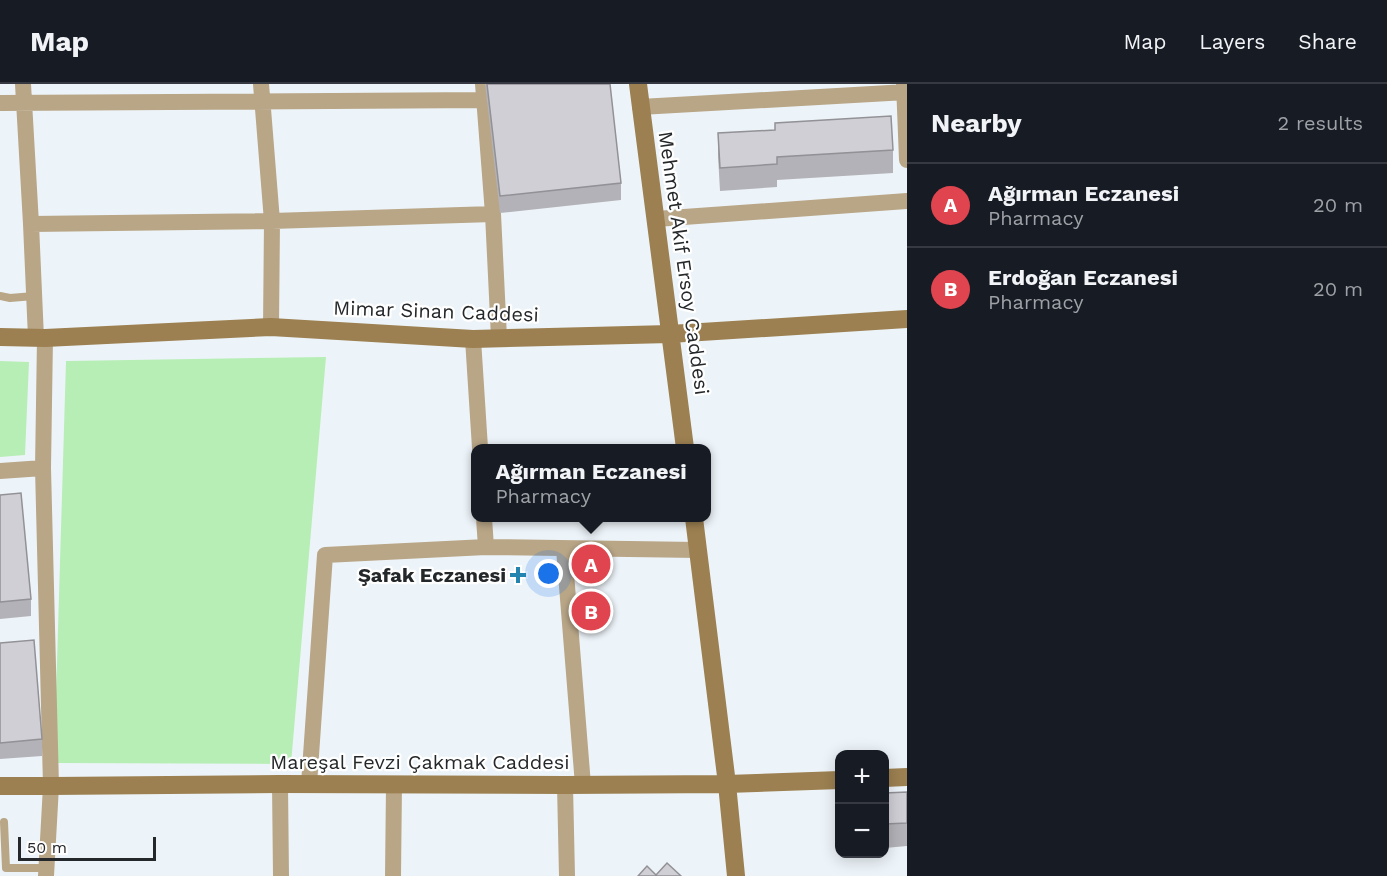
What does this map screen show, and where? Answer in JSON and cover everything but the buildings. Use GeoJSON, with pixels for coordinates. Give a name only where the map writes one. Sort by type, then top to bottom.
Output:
{"type":"FeatureCollection","features":[{"type":"Feature","properties":{"kind":"street"},"geometry":{"type":"LineString","coordinates":[[23,84],[34,296],[41,338],[51,786],[47,872]]}},
{"type":"Feature","properties":{"kind":"street","name":"Mehmet Akif Ersoy Caddesi"},"geometry":{"type":"LineString","coordinates":[[638,84],[684,444]]}},
{"type":"Feature","properties":{"kind":"street"},"geometry":{"type":"LineString","coordinates":[[640,106],[905,90],[907,160]]}},
{"type":"Feature","properties":{"kind":"street"},"geometry":{"type":"LineString","coordinates":[[262,92],[272,221],[272,327]]}},
{"type":"Feature","properties":{"kind":"street"},"geometry":{"type":"LineString","coordinates":[[0,103],[262,92],[484,92],[493,214],[498,338]]}},
{"type":"Feature","properties":{"kind":"street"},"geometry":{"type":"LineString","coordinates":[[656,219],[907,201]]}},
{"type":"Feature","properties":{"kind":"street"},"geometry":{"type":"LineString","coordinates":[[31,224],[272,221],[493,214]]}},
{"type":"Feature","properties":{"kind":"street","name":"Mimar Sinan Caddesi"},"geometry":{"type":"LineString","coordinates":[[0,337],[41,338],[272,327],[473,339],[670,334],[907,319]]}},
{"type":"Feature","properties":{"kind":"street"},"geometry":{"type":"LineString","coordinates":[[473,339],[480,444]]}},
{"type":"Feature","properties":{"kind":"street"},"geometry":{"type":"LineString","coordinates":[[0,471],[43,468]]}},
{"type":"Feature","properties":{"kind":"street"},"geometry":{"type":"LineString","coordinates":[[484,522],[486,547]]}},
{"type":"Feature","properties":{"kind":"street"},"geometry":{"type":"LineString","coordinates":[[694,522],[736,876]]}},
{"type":"Feature","properties":{"kind":"street"},"geometry":{"type":"LineString","coordinates":[[309,784],[325,555],[486,547],[698,550]]}},
{"type":"Feature","properties":{"kind":"street"},"geometry":{"type":"LineString","coordinates":[[564,549],[574,785],[567,876]]}},
{"type":"Feature","properties":{"kind":"street"},"geometry":{"type":"LineString","coordinates":[[889,778],[907,777]]}},
{"type":"Feature","properties":{"kind":"street","name":"Mareşal Fevzi Çakmak Caddesi"},"geometry":{"type":"LineString","coordinates":[[0,786],[727,784],[835,780]]}},
{"type":"Feature","properties":{"kind":"street"},"geometry":{"type":"LineString","coordinates":[[280,784],[281,876]]}},
{"type":"Feature","properties":{"kind":"street"},"geometry":{"type":"LineString","coordinates":[[393,876],[394,785]]}},
{"type":"Feature","properties":{"kind":"lane"},"geometry":{"type":"LineString","coordinates":[[0,296],[10,298],[34,296]]}},
{"type":"Feature","properties":{"kind":"lane"},"geometry":{"type":"LineString","coordinates":[[4,822],[6,868],[47,872]]}},
{"type":"Feature","properties":{"kind":"green space"},"geometry":{"type":"Polygon","coordinates":[[[326,357],[291,764],[54,763],[66,361],[326,357]]]}},
{"type":"Feature","properties":{"kind":"green space"},"geometry":{"type":"Polygon","coordinates":[[[0,361],[29,362],[25,455],[0,457],[0,361]]]}},
{"type":"Feature","properties":{"kind":"place","name":"Ağırman Eczanesi"},"geometry":{"type":"Point","coordinates":[591,564]}},
{"type":"Feature","properties":{"kind":"place","name":"Şafak Eczanesi"},"geometry":{"type":"Point","coordinates":[518,575]}},
{"type":"Feature","properties":{"kind":"place","name":"Erdoğan Eczanesi"},"geometry":{"type":"Point","coordinates":[591,611]}}]}
